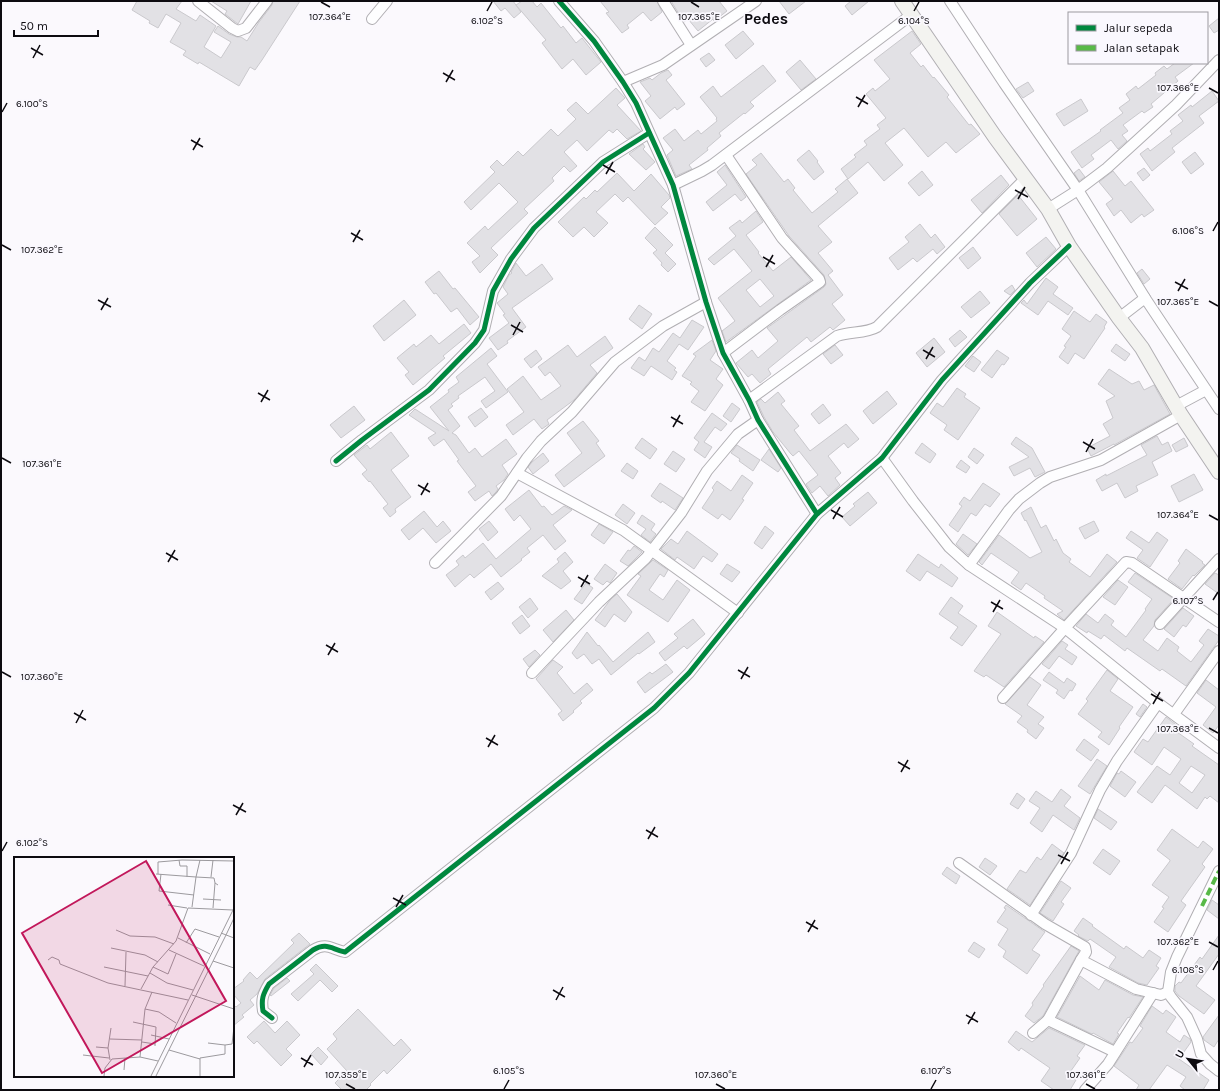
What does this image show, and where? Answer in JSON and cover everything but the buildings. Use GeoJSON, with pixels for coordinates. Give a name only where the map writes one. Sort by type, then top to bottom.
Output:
{"type":"FeatureCollection","features":[{"type":"Feature","properties":{"kind":"main road"},"geometry":{"type":"LineString","coordinates":[[902,1],[1025,179],[1054,206],[1069,246],[1121,316],[1181,408],[1219,472]]}},
{"type":"Feature","properties":{"kind":"street"},"geometry":{"type":"LineString","coordinates":[[198,1],[238,31],[246,28],[267,1]]}},
{"type":"Feature","properties":{"kind":"street"},"geometry":{"type":"LineString","coordinates":[[372,19],[387,1]]}},
{"type":"Feature","properties":{"kind":"street"},"geometry":{"type":"LineString","coordinates":[[559,1],[594,41],[636,103],[673,185],[706,302],[723,353],[749,400],[758,420],[817,514]]}},
{"type":"Feature","properties":{"kind":"street"},"geometry":{"type":"LineString","coordinates":[[663,1],[691,45]]}},
{"type":"Feature","properties":{"kind":"street"},"geometry":{"type":"LineString","coordinates":[[623,82],[663,65],[756,1]]}},
{"type":"Feature","properties":{"kind":"street"},"geometry":{"type":"LineString","coordinates":[[950,1],[1077,190],[1143,299],[1204,391],[1219,409]]}},
{"type":"Feature","properties":{"kind":"street"},"geometry":{"type":"LineString","coordinates":[[673,185],[702,171],[726,155],[911,15]]}},
{"type":"Feature","properties":{"kind":"street"},"geometry":{"type":"LineString","coordinates":[[1054,206],[1107,168],[1176,105],[1219,60]]}},
{"type":"Feature","properties":{"kind":"street"},"geometry":{"type":"LineString","coordinates":[[336,461],[430,390],[475,343],[484,330],[493,291],[511,258],[534,228],[603,162],[649,133]]}},
{"type":"Feature","properties":{"kind":"street"},"geometry":{"type":"LineString","coordinates":[[723,353],[820,282],[819,279],[782,238],[726,155]]}},
{"type":"Feature","properties":{"kind":"street"},"geometry":{"type":"LineString","coordinates":[[749,400],[837,336],[848,332],[866,331],[876,327],[1025,179]]}},
{"type":"Feature","properties":{"kind":"street"},"geometry":{"type":"LineString","coordinates":[[272,1018],[263,1011],[262,1000],[265,990],[270,984],[320,946],[325,945],[345,952],[654,708],[689,673],[817,514],[882,458],[942,380],[1030,283],[1069,246]]}},
{"type":"Feature","properties":{"kind":"street"},"geometry":{"type":"LineString","coordinates":[[1121,316],[1143,299]]}},
{"type":"Feature","properties":{"kind":"street"},"geometry":{"type":"LineString","coordinates":[[435,563],[501,496],[527,458],[541,441],[572,412],[615,362],[663,326],[706,302]]}},
{"type":"Feature","properties":{"kind":"street"},"geometry":{"type":"LineString","coordinates":[[969,564],[1009,510],[1019,499],[1040,483],[1050,477],[1101,460],[1181,408],[1204,391]]}},
{"type":"Feature","properties":{"kind":"street"},"geometry":{"type":"LineString","coordinates":[[532,673],[599,602],[638,566],[681,513],[706,470],[738,434],[758,420]]}},
{"type":"Feature","properties":{"kind":"street"},"geometry":{"type":"LineString","coordinates":[[882,458],[912,501],[949,547],[969,564],[1065,628],[1158,703],[1219,748]]}},
{"type":"Feature","properties":{"kind":"street"},"geometry":{"type":"LineString","coordinates":[[517,473],[624,530],[738,613]]}},
{"type":"Feature","properties":{"kind":"street"},"geometry":{"type":"LineString","coordinates":[[1160,624],[1219,559]]}},
{"type":"Feature","properties":{"kind":"street"},"geometry":{"type":"LineString","coordinates":[[1003,698],[1126,562],[1129,562],[1219,622]]}},
{"type":"Feature","properties":{"kind":"street"},"geometry":{"type":"LineString","coordinates":[[1174,714],[1219,651]]}},
{"type":"Feature","properties":{"kind":"street"},"geometry":{"type":"LineString","coordinates":[[1031,915],[1071,853],[1100,790],[1117,761],[1158,703]]}},
{"type":"Feature","properties":{"kind":"street"},"geometry":{"type":"LineString","coordinates":[[959,863],[1031,915],[1067,938],[1085,947],[1086,952],[1082,960],[1048,1020],[1034,1033]]}},
{"type":"Feature","properties":{"kind":"street"},"geometry":{"type":"LineString","coordinates":[[1219,871],[1215,889],[1173,965],[1168,992],[1187,1017],[1197,1039],[1201,1054],[1219,1072]]}},
{"type":"Feature","properties":{"kind":"street"},"geometry":{"type":"LineString","coordinates":[[1082,960],[1136,989],[1161,995],[1168,992]]}},
{"type":"Feature","properties":{"kind":"street"},"geometry":{"type":"LineString","coordinates":[[1085,1090],[1108,1064],[1153,993]]}},
{"type":"Feature","properties":{"kind":"street"},"geometry":{"type":"LineString","coordinates":[[1048,1020],[1115,1052]]}},
{"type":"Feature","properties":{"kind":"marked path"},"geometry":{"type":"LineString","coordinates":[[1202,906],[1219,871]]}},
{"type":"Feature","properties":{"kind":"cycle path"},"geometry":{"type":"LineString","coordinates":[[559,1],[594,41],[636,103],[673,185],[706,302],[723,353],[749,400],[758,420],[817,514]]}},
{"type":"Feature","properties":{"kind":"cycle path"},"geometry":{"type":"LineString","coordinates":[[336,461],[429,390],[475,343],[484,330],[493,291],[511,259],[534,228],[603,162],[649,133]]}},
{"type":"Feature","properties":{"kind":"cycle path"},"geometry":{"type":"LineString","coordinates":[[272,1018],[263,1011],[262,1007],[263,997],[269,984],[313,950],[326,946],[345,952],[654,708],[689,673],[817,514],[882,458],[942,380],[1030,283],[1069,246]]}},
{"type":"Feature","properties":{"kind":"district","name":"Pedes"},"geometry":{"type":"Point","coordinates":[766,18]}}]}
